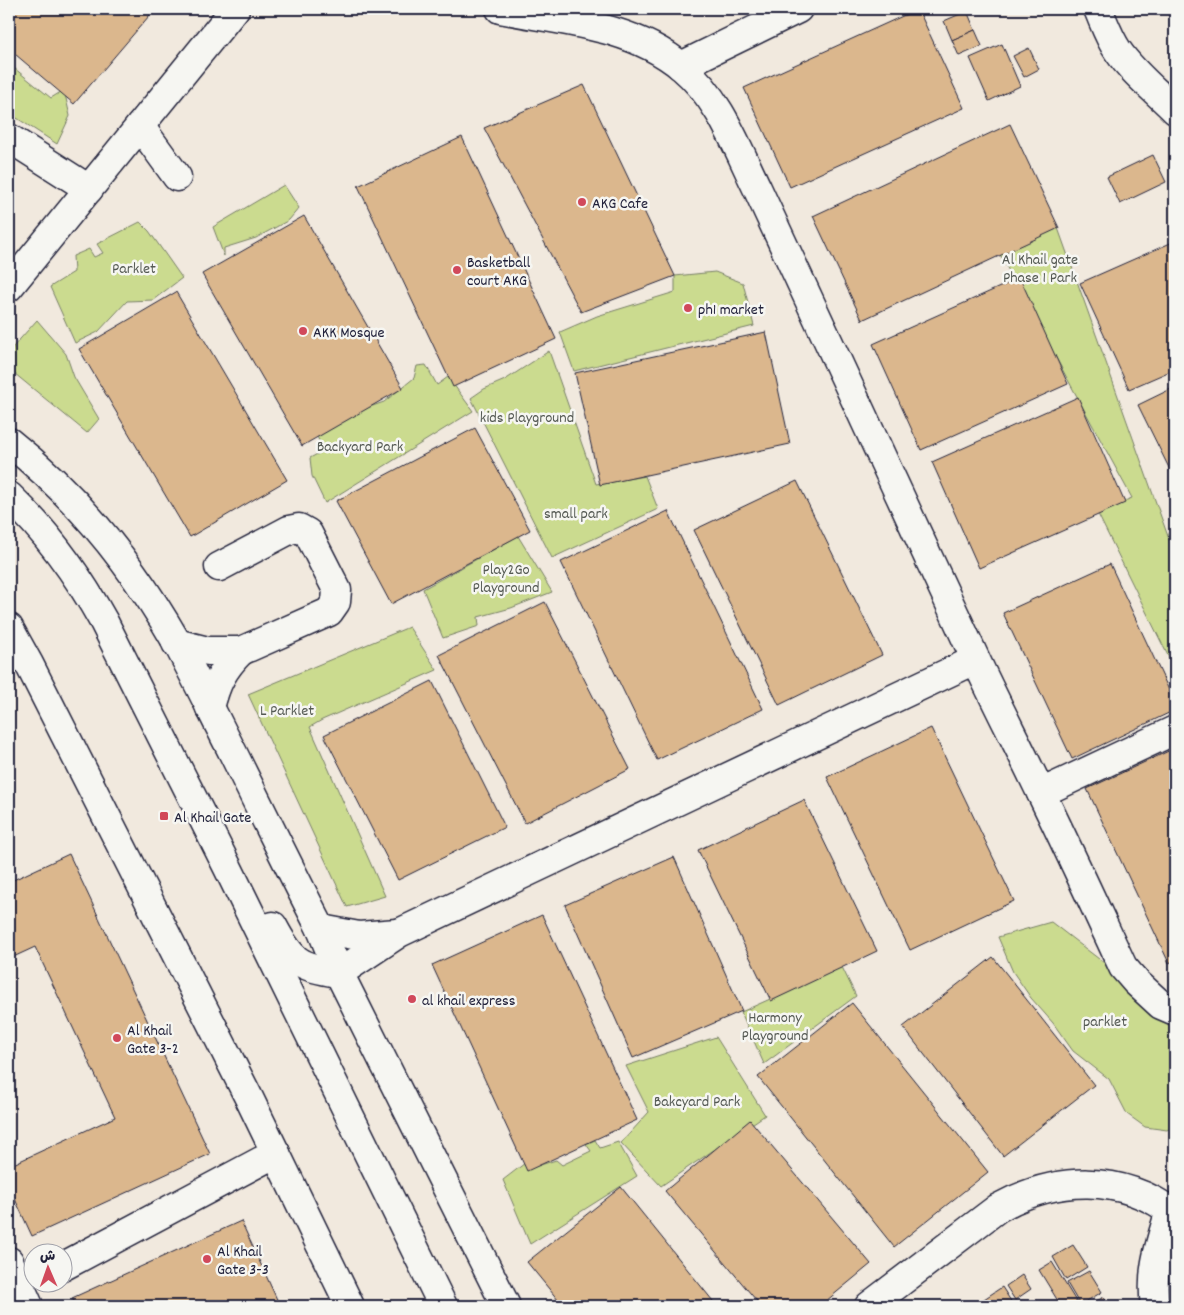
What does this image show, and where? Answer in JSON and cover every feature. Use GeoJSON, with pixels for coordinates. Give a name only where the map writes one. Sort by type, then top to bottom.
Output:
{"type":"FeatureCollection","features":[{"type":"Feature","properties":{"kind":"street"},"geometry":{"type":"LineString","coordinates":[[9,287],[235,9]]}},
{"type":"Feature","properties":{"kind":"street"},"geometry":{"type":"LineString","coordinates":[[500,9],[606,29],[633,37],[658,50],[681,66],[699,83],[713,102],[726,122],[869,426],[976,660],[1123,967],[1161,1005],[1175,1011]]}},
{"type":"Feature","properties":{"kind":"street"},"geometry":{"type":"LineString","coordinates":[[681,66],[798,9]]}},
{"type":"Feature","properties":{"kind":"street"},"geometry":{"type":"LineString","coordinates":[[1098,9],[1118,52],[1175,110]]}},
{"type":"Feature","properties":{"kind":"street"},"geometry":{"type":"LineString","coordinates":[[140,126],[177,177]]}},
{"type":"Feature","properties":{"kind":"street"},"geometry":{"type":"LineString","coordinates":[[9,138],[89,189]]}},
{"type":"Feature","properties":{"kind":"street"},"geometry":{"type":"LineString","coordinates":[[9,442],[40,468],[88,518],[116,551],[141,586],[176,642],[321,929],[339,973],[506,1306]]}},
{"type":"Feature","properties":{"kind":"street"},"geometry":{"type":"LineString","coordinates":[[9,496],[46,535],[68,562],[104,622],[443,1306]]}},
{"type":"Feature","properties":{"kind":"street"},"geometry":{"type":"LineString","coordinates":[[210,708],[220,677],[241,651],[329,612],[336,602],[337,590],[308,533],[299,528],[289,530],[219,567]]}},
{"type":"Feature","properties":{"kind":"street"},"geometry":{"type":"LineString","coordinates":[[9,628],[47,699],[276,1153],[350,1306]]}},
{"type":"Feature","properties":{"kind":"street"},"geometry":{"type":"LineString","coordinates":[[176,642],[208,651],[241,651]]}},
{"type":"Feature","properties":{"kind":"street"},"geometry":{"type":"LineString","coordinates":[[226,866],[246,886],[263,908],[291,956],[308,967],[339,973],[399,933],[976,660]]}},
{"type":"Feature","properties":{"kind":"street"},"geometry":{"type":"LineString","coordinates":[[1041,793],[1175,730]]}},
{"type":"Feature","properties":{"kind":"street"},"geometry":{"type":"LineString","coordinates":[[321,929],[359,936],[399,933]]}},
{"type":"Feature","properties":{"kind":"street"},"geometry":{"type":"LineString","coordinates":[[72,1262],[276,1153]]}},
{"type":"Feature","properties":{"kind":"street"},"geometry":{"type":"LineString","coordinates":[[869,1306],[998,1208],[1014,1199],[1040,1189],[1067,1184],[1095,1184],[1123,1188],[1147,1197],[1173,1212],[1154,1263],[1153,1293],[1155,1306]]}},
{"type":"Feature","properties":{"kind":"street"},"geometry":{"type":"LineString","coordinates":[[9,1261],[28,1293]]}},
{"type":"Feature","properties":{"kind":"green space"},"geometry":{"type":"Polygon","coordinates":[[[9,64],[51,98],[64,90],[70,116],[57,144],[9,113],[9,64]]]}},
{"type":"Feature","properties":{"kind":"green space"},"geometry":{"type":"Polygon","coordinates":[[[284,185],[299,208],[289,220],[256,238],[224,248],[224,256],[213,227],[284,185]]]}},
{"type":"Feature","properties":{"kind":"green space","name":"Parklet"},"geometry":{"type":"Polygon","coordinates":[[[140,222],[149,231],[182,278],[153,300],[127,301],[98,332],[75,343],[50,287],[74,272],[73,256],[89,249],[94,257],[103,253],[97,244],[140,222]]]}},
{"type":"Feature","properties":{"kind":"green space","name":"Al Khail gate Phase 1 Park"},"geometry":{"type":"Polygon","coordinates":[[[1058,228],[1175,556],[1175,670],[1097,512],[1132,498],[997,249],[1058,228]]]}},
{"type":"Feature","properties":{"kind":"green space"},"geometry":{"type":"Polygon","coordinates":[[[715,272],[743,283],[754,326],[574,371],[560,332],[597,316],[675,292],[675,276],[715,272]]]}},
{"type":"Feature","properties":{"kind":"green space"},"geometry":{"type":"Polygon","coordinates":[[[37,320],[66,354],[74,377],[99,419],[87,433],[9,369],[13,347],[37,320]]]}},
{"type":"Feature","properties":{"kind":"green space"},"geometry":{"type":"Polygon","coordinates":[[[549,351],[596,484],[645,476],[658,509],[552,558],[471,398],[484,389],[505,380],[549,351]]]}},
{"type":"Feature","properties":{"kind":"green space","name":"Backyard Park"},"geometry":{"type":"Polygon","coordinates":[[[426,365],[437,385],[448,377],[473,411],[325,503],[312,476],[310,458],[323,451],[317,436],[358,411],[384,402],[414,378],[417,366],[426,365]]]}},
{"type":"Feature","properties":{"kind":"green space","name":"Play2Go Playground"},"geometry":{"type":"Polygon","coordinates":[[[518,536],[552,592],[511,608],[478,617],[479,626],[443,638],[423,589],[518,536]]]}},
{"type":"Feature","properties":{"kind":"green space","name":"L Parklet"},"geometry":{"type":"Polygon","coordinates":[[[409,627],[437,670],[310,727],[385,896],[347,907],[248,694],[409,627]]]}},
{"type":"Feature","properties":{"kind":"green space","name":"parklet"},"geometry":{"type":"Polygon","coordinates":[[[1051,922],[1156,1003],[1175,1012],[1175,1126],[1167,1130],[1145,1127],[1127,1114],[1109,1079],[1073,1051],[1013,972],[998,937],[1051,922]]]}},
{"type":"Feature","properties":{"kind":"green space","name":"Harmony Playground"},"geometry":{"type":"Polygon","coordinates":[[[842,967],[856,996],[764,1064],[741,1012],[842,967]]]}},
{"type":"Feature","properties":{"kind":"green space","name":"Bakcyard Park"},"geometry":{"type":"Polygon","coordinates":[[[716,1037],[765,1115],[661,1186],[621,1143],[649,1112],[626,1066],[716,1037]]]}},
{"type":"Feature","properties":{"kind":"green space"},"geometry":{"type":"Polygon","coordinates":[[[595,1140],[600,1148],[618,1142],[637,1176],[530,1244],[503,1180],[529,1160],[534,1167],[556,1160],[562,1165],[591,1151],[586,1144],[595,1140]]]}},
{"type":"Feature","properties":{"kind":"building"},"geometry":{"type":"Polygon","coordinates":[[[9,9],[155,9],[74,104],[9,49],[9,9]]]}},
{"type":"Feature","properties":{"kind":"building"},"geometry":{"type":"Polygon","coordinates":[[[918,9],[964,108],[790,187],[744,88],[918,9]]]}},
{"type":"Feature","properties":{"kind":"building"},"geometry":{"type":"Polygon","coordinates":[[[967,11],[975,30],[952,40],[944,21],[967,11]]]}},
{"type":"Feature","properties":{"kind":"building"},"geometry":{"type":"Polygon","coordinates":[[[975,30],[982,46],[959,56],[952,40],[975,30]]]}},
{"type":"Feature","properties":{"kind":"building"},"geometry":{"type":"Polygon","coordinates":[[[1002,44],[1020,86],[989,101],[970,58],[1002,44]]]}},
{"type":"Feature","properties":{"kind":"building"},"geometry":{"type":"Polygon","coordinates":[[[1029,48],[1039,69],[1024,77],[1013,56],[1029,48]]]}},
{"type":"Feature","properties":{"kind":"building","name":"AKG Cafe"},"geometry":{"type":"Polygon","coordinates":[[[584,85],[675,276],[581,312],[484,128],[584,85]]]}},
{"type":"Feature","properties":{"kind":"building"},"geometry":{"type":"Polygon","coordinates":[[[1010,124],[1059,228],[862,320],[813,216],[1010,124]]]}},
{"type":"Feature","properties":{"kind":"building","name":"Basketball court AKG"},"geometry":{"type":"Polygon","coordinates":[[[462,137],[556,339],[453,387],[358,186],[462,137]]]}},
{"type":"Feature","properties":{"kind":"building"},"geometry":{"type":"Polygon","coordinates":[[[1153,155],[1166,182],[1120,204],[1107,177],[1153,155]]]}},
{"type":"Feature","properties":{"kind":"building","name":"AKK Mosque"},"geometry":{"type":"Polygon","coordinates":[[[304,216],[403,388],[302,446],[202,274],[304,216]]]}},
{"type":"Feature","properties":{"kind":"building"},"geometry":{"type":"Polygon","coordinates":[[[1175,241],[1175,369],[1129,389],[1080,283],[1175,241]]]}},
{"type":"Feature","properties":{"kind":"building"},"geometry":{"type":"Polygon","coordinates":[[[1020,278],[1068,384],[921,450],[873,344],[1020,278]]]}},
{"type":"Feature","properties":{"kind":"building"},"geometry":{"type":"Polygon","coordinates":[[[176,292],[287,480],[190,537],[79,349],[176,292]]]}},
{"type":"Feature","properties":{"kind":"building"},"geometry":{"type":"Polygon","coordinates":[[[766,332],[790,444],[600,485],[575,373],[766,332]]]}},
{"type":"Feature","properties":{"kind":"building"},"geometry":{"type":"Polygon","coordinates":[[[1175,387],[1175,480],[1138,405],[1175,387]]]}},
{"type":"Feature","properties":{"kind":"building"},"geometry":{"type":"Polygon","coordinates":[[[1078,397],[1125,503],[979,568],[932,462],[1078,397]]]}},
{"type":"Feature","properties":{"kind":"building"},"geometry":{"type":"Polygon","coordinates":[[[475,428],[530,530],[391,604],[336,501],[475,428]]]}},
{"type":"Feature","properties":{"kind":"building"},"geometry":{"type":"Polygon","coordinates":[[[797,481],[882,655],[779,705],[694,530],[797,481]]]}},
{"type":"Feature","properties":{"kind":"building"},"geometry":{"type":"Polygon","coordinates":[[[668,511],[763,709],[657,760],[561,562],[668,511]]]}},
{"type":"Feature","properties":{"kind":"building"},"geometry":{"type":"Polygon","coordinates":[[[1110,564],[1175,703],[1175,710],[1072,759],[1003,613],[1110,564]]]}},
{"type":"Feature","properties":{"kind":"building"},"geometry":{"type":"Polygon","coordinates":[[[545,602],[630,769],[525,823],[439,655],[545,602]]]}},
{"type":"Feature","properties":{"kind":"building"},"geometry":{"type":"Polygon","coordinates":[[[432,681],[505,827],[398,880],[324,735],[432,681]]]}},
{"type":"Feature","properties":{"kind":"building"},"geometry":{"type":"Polygon","coordinates":[[[931,728],[1014,901],[910,950],[827,777],[931,728]]]}},
{"type":"Feature","properties":{"kind":"building"},"geometry":{"type":"Polygon","coordinates":[[[1175,748],[1175,960],[1169,963],[1087,789],[1175,748]]]}},
{"type":"Feature","properties":{"kind":"building"},"geometry":{"type":"Polygon","coordinates":[[[804,800],[877,951],[771,1001],[698,850],[804,800]]]}},
{"type":"Feature","properties":{"kind":"building","name":"Al Khail Gate 3-2"},"geometry":{"type":"Polygon","coordinates":[[[69,854],[210,1154],[32,1236],[9,1186],[9,1166],[115,1117],[35,947],[9,959],[9,882],[69,854]]]}},
{"type":"Feature","properties":{"kind":"building"},"geometry":{"type":"Polygon","coordinates":[[[674,857],[742,1011],[633,1058],[565,905],[674,857]]]}},
{"type":"Feature","properties":{"kind":"building"},"geometry":{"type":"Polygon","coordinates":[[[542,915],[637,1120],[527,1171],[432,965],[542,915]]]}},
{"type":"Feature","properties":{"kind":"building"},"geometry":{"type":"Polygon","coordinates":[[[993,957],[1094,1085],[1003,1156],[903,1027],[993,957]]]}},
{"type":"Feature","properties":{"kind":"building"},"geometry":{"type":"Polygon","coordinates":[[[852,1003],[988,1172],[894,1247],[758,1077],[852,1003]]]}},
{"type":"Feature","properties":{"kind":"building"},"geometry":{"type":"Polygon","coordinates":[[[750,1120],[871,1264],[820,1306],[761,1306],[665,1191],[750,1120]]]}},
{"type":"Feature","properties":{"kind":"building"},"geometry":{"type":"Polygon","coordinates":[[[621,1187],[717,1306],[563,1306],[527,1262],[621,1187]]]}},
{"type":"Feature","properties":{"kind":"building","name":"Al Khail Gate 3-3"},"geometry":{"type":"Polygon","coordinates":[[[241,1221],[280,1306],[76,1306],[72,1298],[241,1221]]]}},
{"type":"Feature","properties":{"kind":"building"},"geometry":{"type":"Polygon","coordinates":[[[1073,1245],[1087,1267],[1066,1280],[1053,1257],[1073,1245]]]}},
{"type":"Feature","properties":{"kind":"building"},"geometry":{"type":"Polygon","coordinates":[[[1052,1262],[1077,1303],[1071,1306],[1061,1306],[1039,1270],[1052,1262]]]}},
{"type":"Feature","properties":{"kind":"building"},"geometry":{"type":"Polygon","coordinates":[[[1089,1271],[1102,1292],[1080,1305],[1067,1283],[1089,1271]]]}},
{"type":"Feature","properties":{"kind":"building"},"geometry":{"type":"Polygon","coordinates":[[[1022,1275],[1031,1289],[1015,1300],[1006,1286],[1022,1275]]]}},
{"type":"Feature","properties":{"kind":"building"},"geometry":{"type":"Polygon","coordinates":[[[1002,1287],[1014,1306],[984,1306],[981,1301],[1002,1287]]]}},
{"type":"Feature","properties":{"kind":"building"},"geometry":{"type":"Polygon","coordinates":[[[1104,1297],[1110,1306],[1087,1306],[1104,1297]]]}},
{"type":"Feature","properties":{"kind":"place","name":"AKG Cafe"},"geometry":{"type":"Point","coordinates":[582,202]}},
{"type":"Feature","properties":{"kind":"place","name":"Basketball court AKG"},"geometry":{"type":"Point","coordinates":[457,270]}},
{"type":"Feature","properties":{"kind":"place","name":"ph1 market"},"geometry":{"type":"Point","coordinates":[688,308]}},
{"type":"Feature","properties":{"kind":"place","name":"AKK Mosque"},"geometry":{"type":"Point","coordinates":[303,331]}},
{"type":"Feature","properties":{"kind":"place","name":"Al Khail Gate"},"geometry":{"type":"Point","coordinates":[164,816]}},
{"type":"Feature","properties":{"kind":"place","name":"al khail express"},"geometry":{"type":"Point","coordinates":[412,999]}},
{"type":"Feature","properties":{"kind":"place","name":"Al Khail Gate 3-2"},"geometry":{"type":"Point","coordinates":[117,1038]}},
{"type":"Feature","properties":{"kind":"place","name":"Al Khail Gate 3-3"},"geometry":{"type":"Point","coordinates":[207,1259]}},
{"type":"Feature","properties":{"kind":"park label","name":"kids Playground"},"geometry":{"type":"Point","coordinates":[527,416]}},
{"type":"Feature","properties":{"kind":"park label","name":"small park"},"geometry":{"type":"Point","coordinates":[576,512]}}]}
